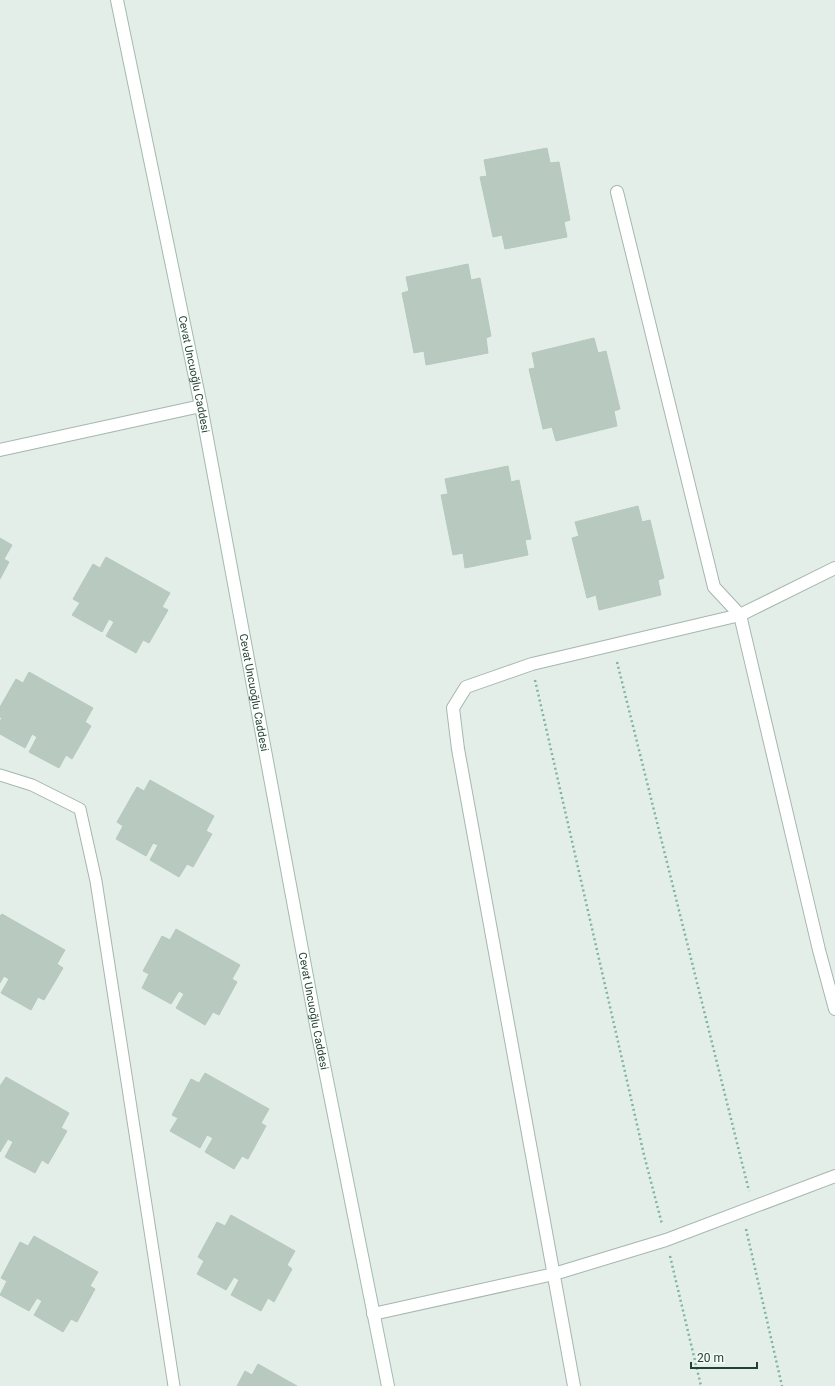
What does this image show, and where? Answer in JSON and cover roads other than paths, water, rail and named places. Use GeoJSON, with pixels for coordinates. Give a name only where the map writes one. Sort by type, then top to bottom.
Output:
{"type":"FeatureCollection","features":[{"type":"Feature","properties":{"kind":"street","name":"Cevat Uncuoğlu Caddesi"},"geometry":{"type":"LineString","coordinates":[[117,0],[201,406],[314,1017],[388,1386]]}},
{"type":"Feature","properties":{"kind":"street"},"geometry":{"type":"LineString","coordinates":[[616,192],[714,587],[740,615],[819,950],[835,1009]]}},
{"type":"Feature","properties":{"kind":"street"},"geometry":{"type":"LineString","coordinates":[[0,450],[201,406]]}},
{"type":"Feature","properties":{"kind":"street"},"geometry":{"type":"LineString","coordinates":[[574,1386],[458,749],[453,708],[466,688],[532,664],[740,615],[835,568]]}},
{"type":"Feature","properties":{"kind":"street"},"geometry":{"type":"LineString","coordinates":[[373,1314],[554,1274],[666,1240],[835,1176]]}},
{"type":"Feature","properties":{"kind":"lane"},"geometry":{"type":"LineString","coordinates":[[0,775],[32,785],[80,809],[96,881],[174,1386]]}}]}
